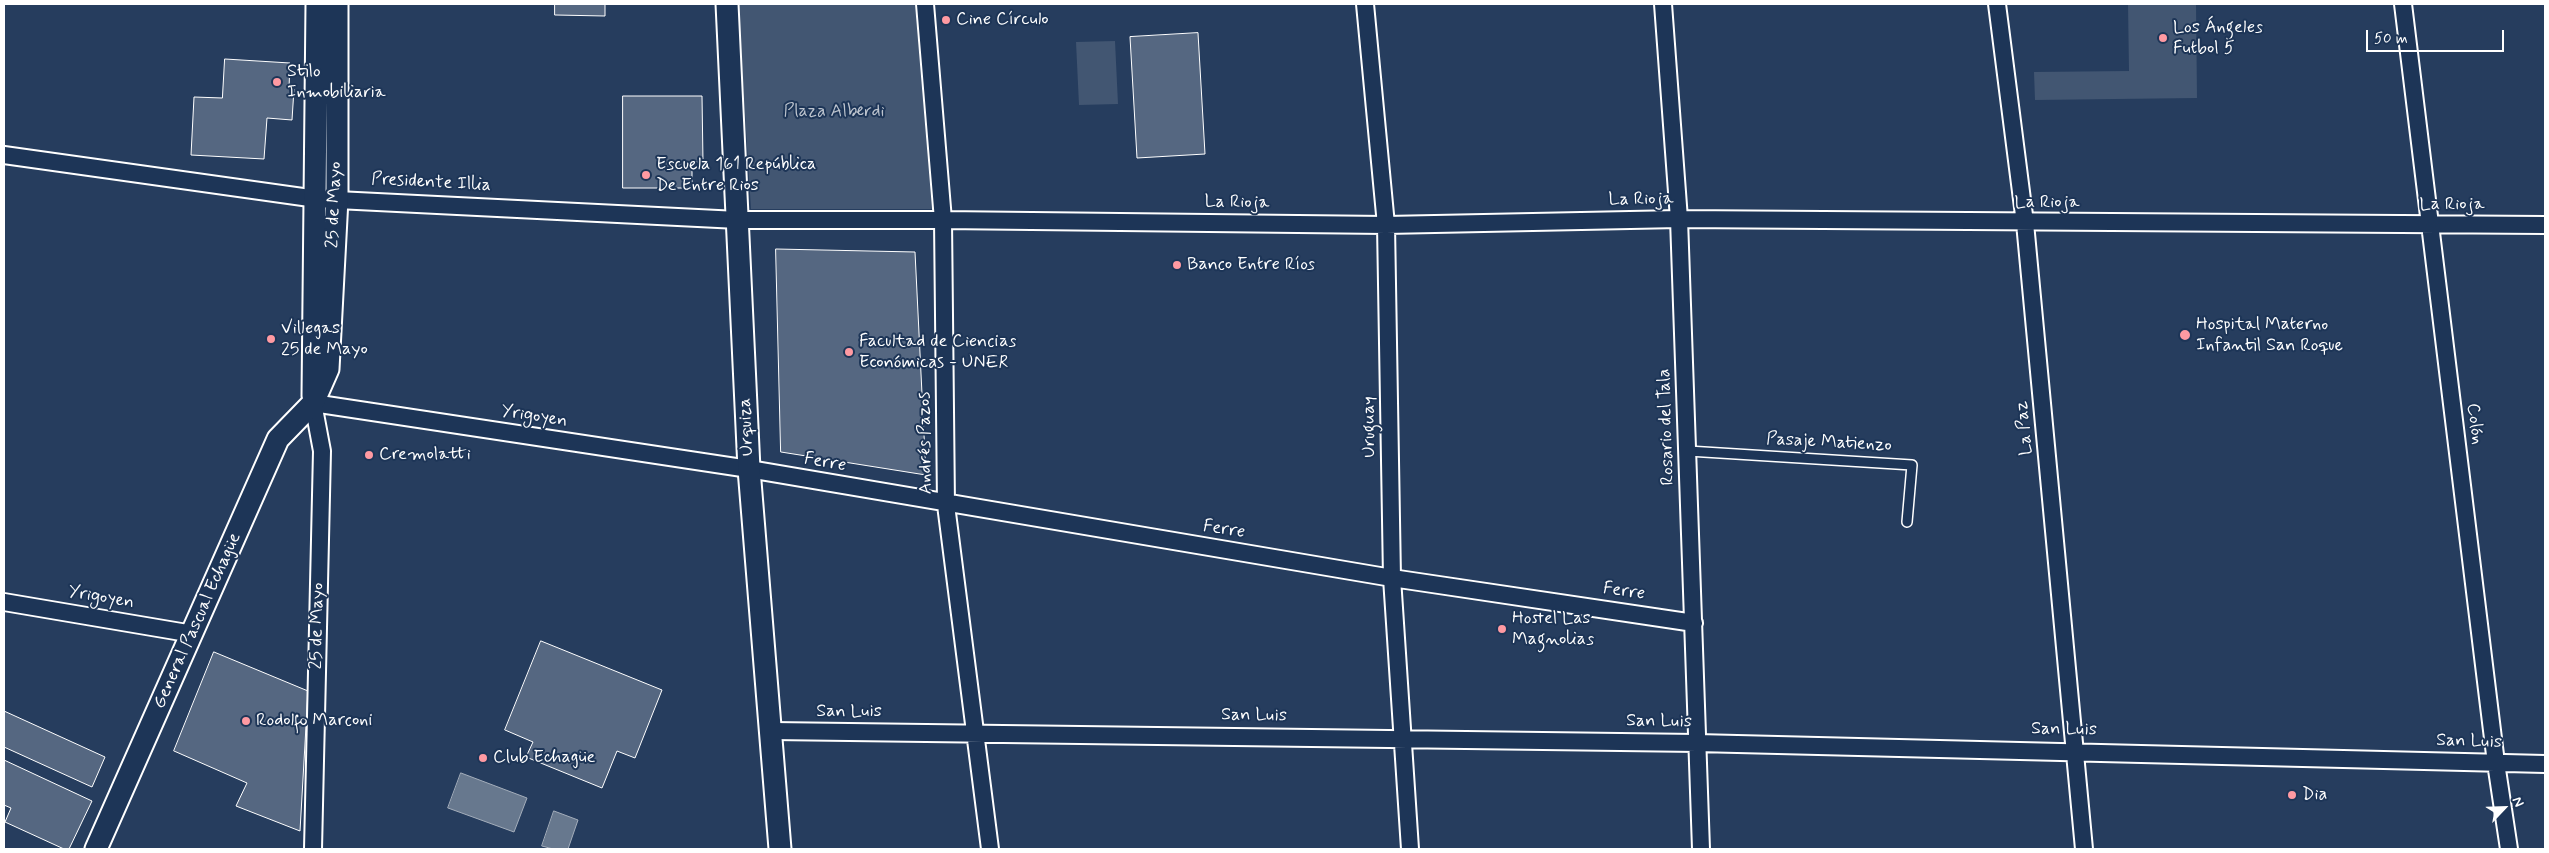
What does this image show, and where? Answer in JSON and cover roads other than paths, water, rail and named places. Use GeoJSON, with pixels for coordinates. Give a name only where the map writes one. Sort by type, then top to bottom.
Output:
{"type":"FeatureCollection","features":[{"type":"Feature","properties":{"kind":"street","name":"25 de Mayo"},"geometry":{"type":"LineString","coordinates":[[317,4],[327,199]]}},
{"type":"Feature","properties":{"kind":"street","name":"25 de Mayo"},"geometry":{"type":"LineString","coordinates":[[314,849],[322,451],[313,403],[327,199],[337,4]]}},
{"type":"Feature","properties":{"kind":"street","name":"Urquiza"},"geometry":{"type":"LineString","coordinates":[[727,4],[749,470],[772,732],[780,849]]}},
{"type":"Feature","properties":{"kind":"street","name":"Andrés Pazos"},"geometry":{"type":"LineString","coordinates":[[925,4],[943,220],[946,505],[990,849]]}},
{"type":"Feature","properties":{"kind":"street","name":"Uruguay"},"geometry":{"type":"LineString","coordinates":[[1365,4],[1386,225],[1392,578],[1410,849]]}},
{"type":"Feature","properties":{"kind":"street","name":"Rosario del Tala"},"geometry":{"type":"LineString","coordinates":[[1663,4],[1678,219],[1688,451],[1701,849]]}},
{"type":"Feature","properties":{"kind":"street","name":"La Paz"},"geometry":{"type":"LineString","coordinates":[[1997,4],[2025,223],[2084,849]]}},
{"type":"Feature","properties":{"kind":"street","name":"Colón"},"geometry":{"type":"LineString","coordinates":[[2403,4],[2496,763],[2509,849]]}},
{"type":"Feature","properties":{"kind":"street","name":"Presidente Illia"},"geometry":{"type":"LineString","coordinates":[[4,155],[327,199],[738,220]]}},
{"type":"Feature","properties":{"kind":"street","name":"La Rioja"},"geometry":{"type":"LineString","coordinates":[[738,220],[943,220],[1386,225],[1678,219],[2429,226],[2545,225]]}},
{"type":"Feature","properties":{"kind":"street","name":"Yrigoyen"},"geometry":{"type":"LineString","coordinates":[[313,403],[749,470]]}},
{"type":"Feature","properties":{"kind":"street","name":"General Pascual Echagüe"},"geometry":{"type":"LineString","coordinates":[[96,849],[278,439],[313,403]]}},
{"type":"Feature","properties":{"kind":"street","name":"Ferre"},"geometry":{"type":"LineString","coordinates":[[749,470],[946,505],[1392,578],[1694,623]]}},
{"type":"Feature","properties":{"kind":"street","name":"Yrigoyen"},"geometry":{"type":"LineString","coordinates":[[4,602],[193,634]]}},
{"type":"Feature","properties":{"kind":"street","name":"San Luis"},"geometry":{"type":"LineString","coordinates":[[772,732],[975,732],[1697,742],[2076,750],[2545,764]]}},
{"type":"Feature","properties":{"kind":"lane","name":"Pasaje Matienzo"},"geometry":{"type":"LineString","coordinates":[[1688,451],[1912,465],[1907,522]]}},
{"type":"Feature","properties":{"kind":"place","name":"Cine Círculo"},"geometry":{"type":"Point","coordinates":[946,20]}},
{"type":"Feature","properties":{"kind":"place","name":"Los Ángeles Futbol 5"},"geometry":{"type":"Point","coordinates":[2163,38]}},
{"type":"Feature","properties":{"kind":"place","name":"Stilo Inmobiliaria"},"geometry":{"type":"Point","coordinates":[277,82]}},
{"type":"Feature","properties":{"kind":"place","name":"Escuela 161 República De Entre Rios"},"geometry":{"type":"Point","coordinates":[646,175]}},
{"type":"Feature","properties":{"kind":"place","name":"Banco Entre Ríos"},"geometry":{"type":"Point","coordinates":[1177,265]}},
{"type":"Feature","properties":{"kind":"place","name":"Hospital Materno Infantil San Roque"},"geometry":{"type":"Point","coordinates":[2185,335]}},
{"type":"Feature","properties":{"kind":"place","name":"Villegas 25 de Mayo"},"geometry":{"type":"Point","coordinates":[271,339]}},
{"type":"Feature","properties":{"kind":"place","name":"Facultad de Ciencias Económicas - UNER"},"geometry":{"type":"Point","coordinates":[849,352]}},
{"type":"Feature","properties":{"kind":"place","name":"Cremolatti"},"geometry":{"type":"Point","coordinates":[369,455]}},
{"type":"Feature","properties":{"kind":"place","name":"Hostel Las Magnolias"},"geometry":{"type":"Point","coordinates":[1502,629]}},
{"type":"Feature","properties":{"kind":"place","name":"Rodolfo Marconi"},"geometry":{"type":"Point","coordinates":[246,721]}},
{"type":"Feature","properties":{"kind":"place","name":"Club Echagüe"},"geometry":{"type":"Point","coordinates":[483,758]}},
{"type":"Feature","properties":{"kind":"place","name":"Dia"},"geometry":{"type":"Point","coordinates":[2292,795]}},
{"type":"Feature","properties":{"kind":"park label","name":"Plaza Alberdi"},"geometry":{"type":"Point","coordinates":[834,112]}}]}
